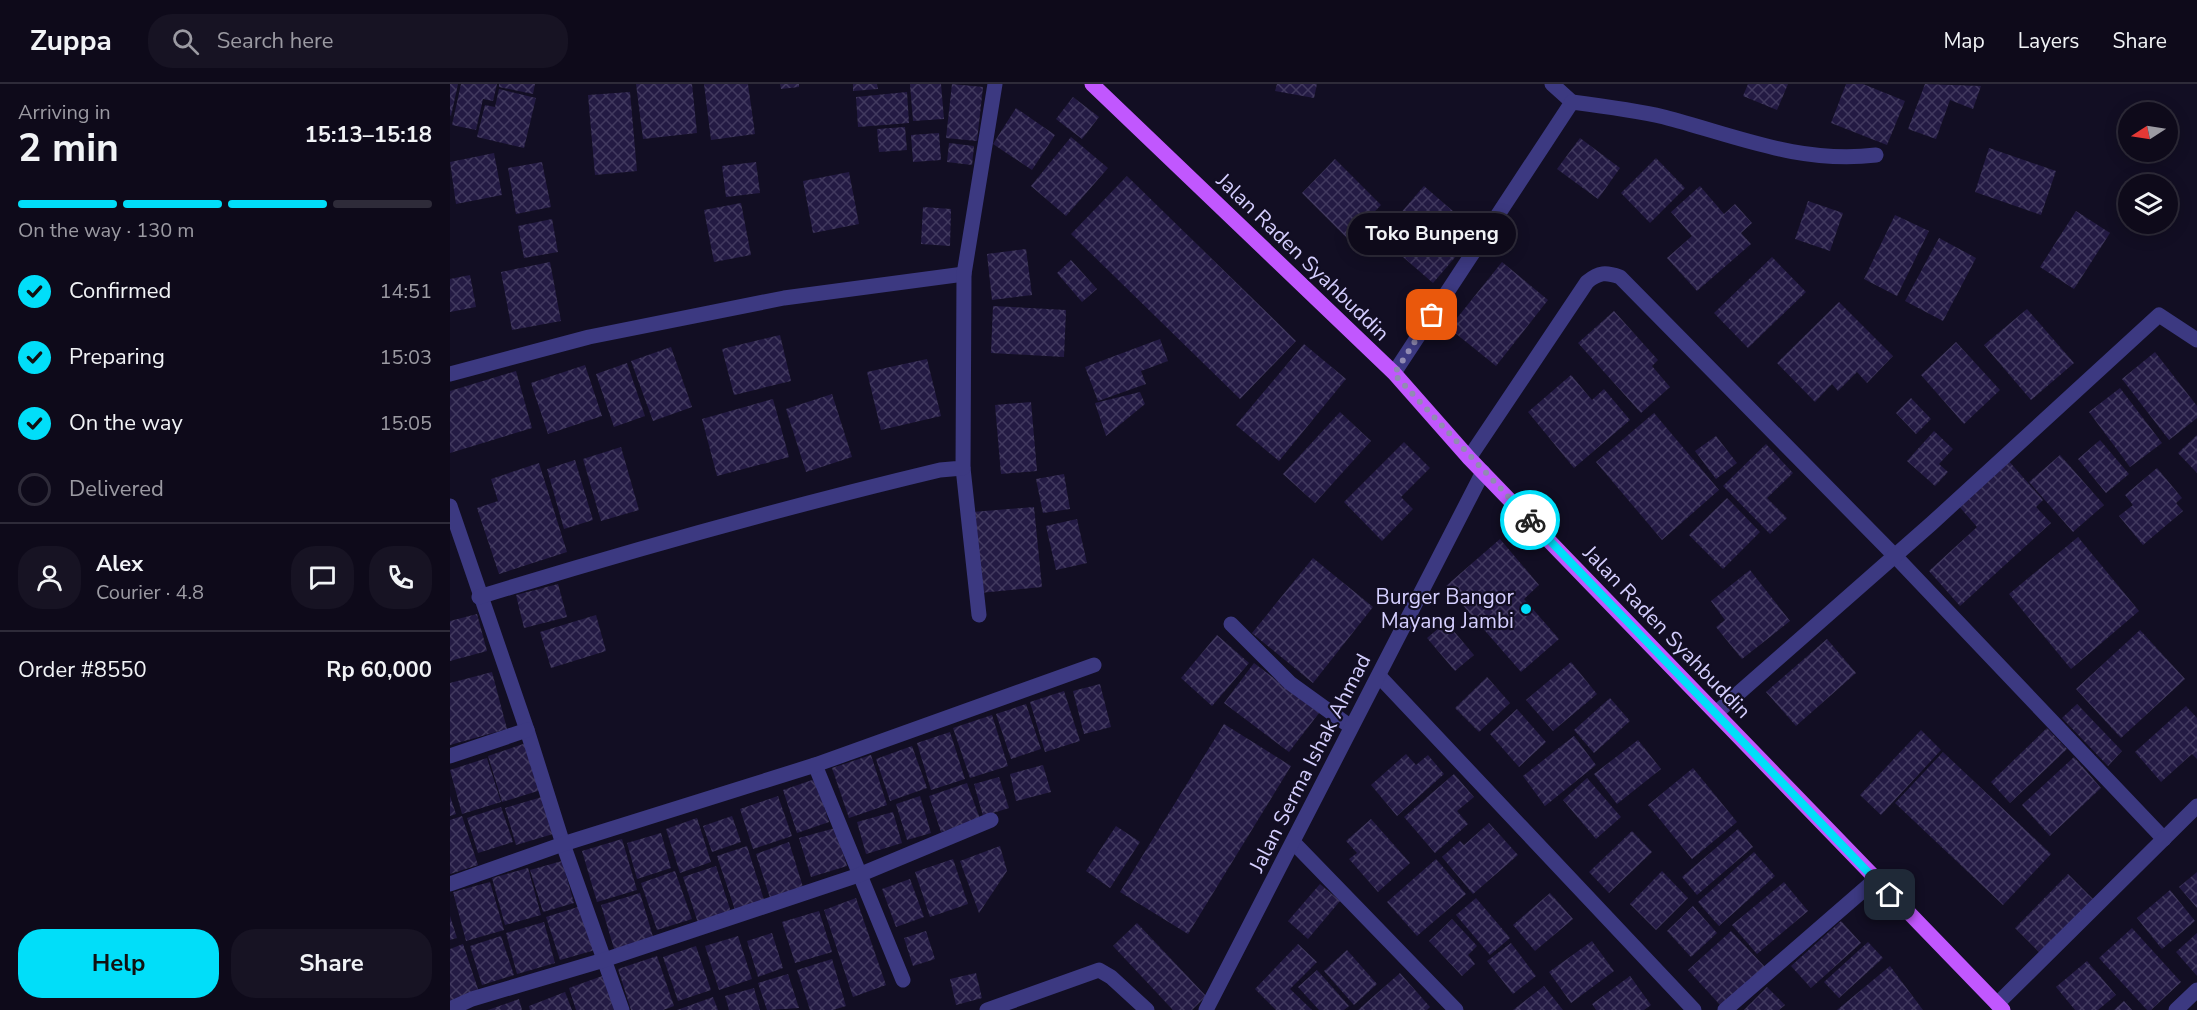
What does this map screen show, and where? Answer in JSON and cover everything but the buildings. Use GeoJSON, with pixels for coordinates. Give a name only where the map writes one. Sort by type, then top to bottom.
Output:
{"type":"FeatureCollection","features":[{"type":"Feature","properties":{"kind":"main road","name":"Jalan Raden Syahbuddin"},"geometry":{"type":"LineString","coordinates":[[1092,84],[1394,374],[1469,458],[2000,1007]]}},
{"type":"Feature","properties":{"kind":"street"},"geometry":{"type":"LineString","coordinates":[[979,615],[963,468],[963,274],[995,84]]}},
{"type":"Feature","properties":{"kind":"street"},"geometry":{"type":"LineString","coordinates":[[1552,84],[1572,102],[1662,117],[1790,152],[1844,159],[1876,155]]}},
{"type":"Feature","properties":{"kind":"street"},"geometry":{"type":"LineString","coordinates":[[1394,374],[1572,102]]}},
{"type":"Feature","properties":{"kind":"street"},"geometry":{"type":"LineString","coordinates":[[1469,458],[1587,282],[1596,275],[1606,273],[1620,277],[1895,556],[2164,839]]}},
{"type":"Feature","properties":{"kind":"street"},"geometry":{"type":"LineString","coordinates":[[450,374],[589,337],[783,298],[963,274]]}},
{"type":"Feature","properties":{"kind":"street"},"geometry":{"type":"LineString","coordinates":[[1716,713],[1895,556],[2159,315],[2197,340]]}},
{"type":"Feature","properties":{"kind":"street"},"geometry":{"type":"LineString","coordinates":[[479,597],[642,547],[711,530],[799,503],[940,470],[963,468]]}},
{"type":"Feature","properties":{"kind":"street","name":"Jalan Serma Ishak Ahmad"},"geometry":{"type":"LineString","coordinates":[[1206,1010],[1483,472]]}},
{"type":"Feature","properties":{"kind":"street"},"geometry":{"type":"LineString","coordinates":[[450,506],[479,597],[527,730],[563,844],[622,1010]]}},
{"type":"Feature","properties":{"kind":"street"},"geometry":{"type":"LineString","coordinates":[[1231,624],[1290,683],[1351,727]]}},
{"type":"Feature","properties":{"kind":"street"},"geometry":{"type":"LineString","coordinates":[[450,884],[563,844],[815,765],[1094,665]]}},
{"type":"Feature","properties":{"kind":"street"},"geometry":{"type":"LineString","coordinates":[[1379,676],[1694,1010]]}},
{"type":"Feature","properties":{"kind":"street"},"geometry":{"type":"LineString","coordinates":[[450,756],[527,730]]}},
{"type":"Feature","properties":{"kind":"street"},"geometry":{"type":"LineString","coordinates":[[815,765],[903,980]]}},
{"type":"Feature","properties":{"kind":"street"},"geometry":{"type":"LineString","coordinates":[[2000,1007],[2197,806]]}},
{"type":"Feature","properties":{"kind":"street"},"geometry":{"type":"LineString","coordinates":[[450,1009],[472,999],[604,960],[859,875],[991,820]]}},
{"type":"Feature","properties":{"kind":"street"},"geometry":{"type":"LineString","coordinates":[[1293,842],[1456,1010]]}},
{"type":"Feature","properties":{"kind":"street"},"geometry":{"type":"LineString","coordinates":[[1725,1010],[1875,880]]}},
{"type":"Feature","properties":{"kind":"street"},"geometry":{"type":"LineString","coordinates":[[987,1010],[1099,970],[1111,977],[1147,1010]]}},
{"type":"Feature","properties":{"kind":"street"},"geometry":{"type":"LineString","coordinates":[[2176,1010],[2197,990]]}},
{"type":"Feature","properties":{"kind":"way so far"},"geometry":{"type":"LineString","coordinates":[[1432,315],[1394,374],[1469,458],[1530,520]]}},
{"type":"Feature","properties":{"kind":"place","name":"Toko Bunpeng"},"geometry":{"type":"Point","coordinates":[1432,315]}},
{"type":"Feature","properties":{"kind":"place","name":"Burger Bangor Mayang Jambi"},"geometry":{"type":"Point","coordinates":[1526,609]}},
{"type":"Feature","properties":{"kind":"route"},"geometry":{"type":"LineString","coordinates":[[1530,520],[1890,895]]}}]}
